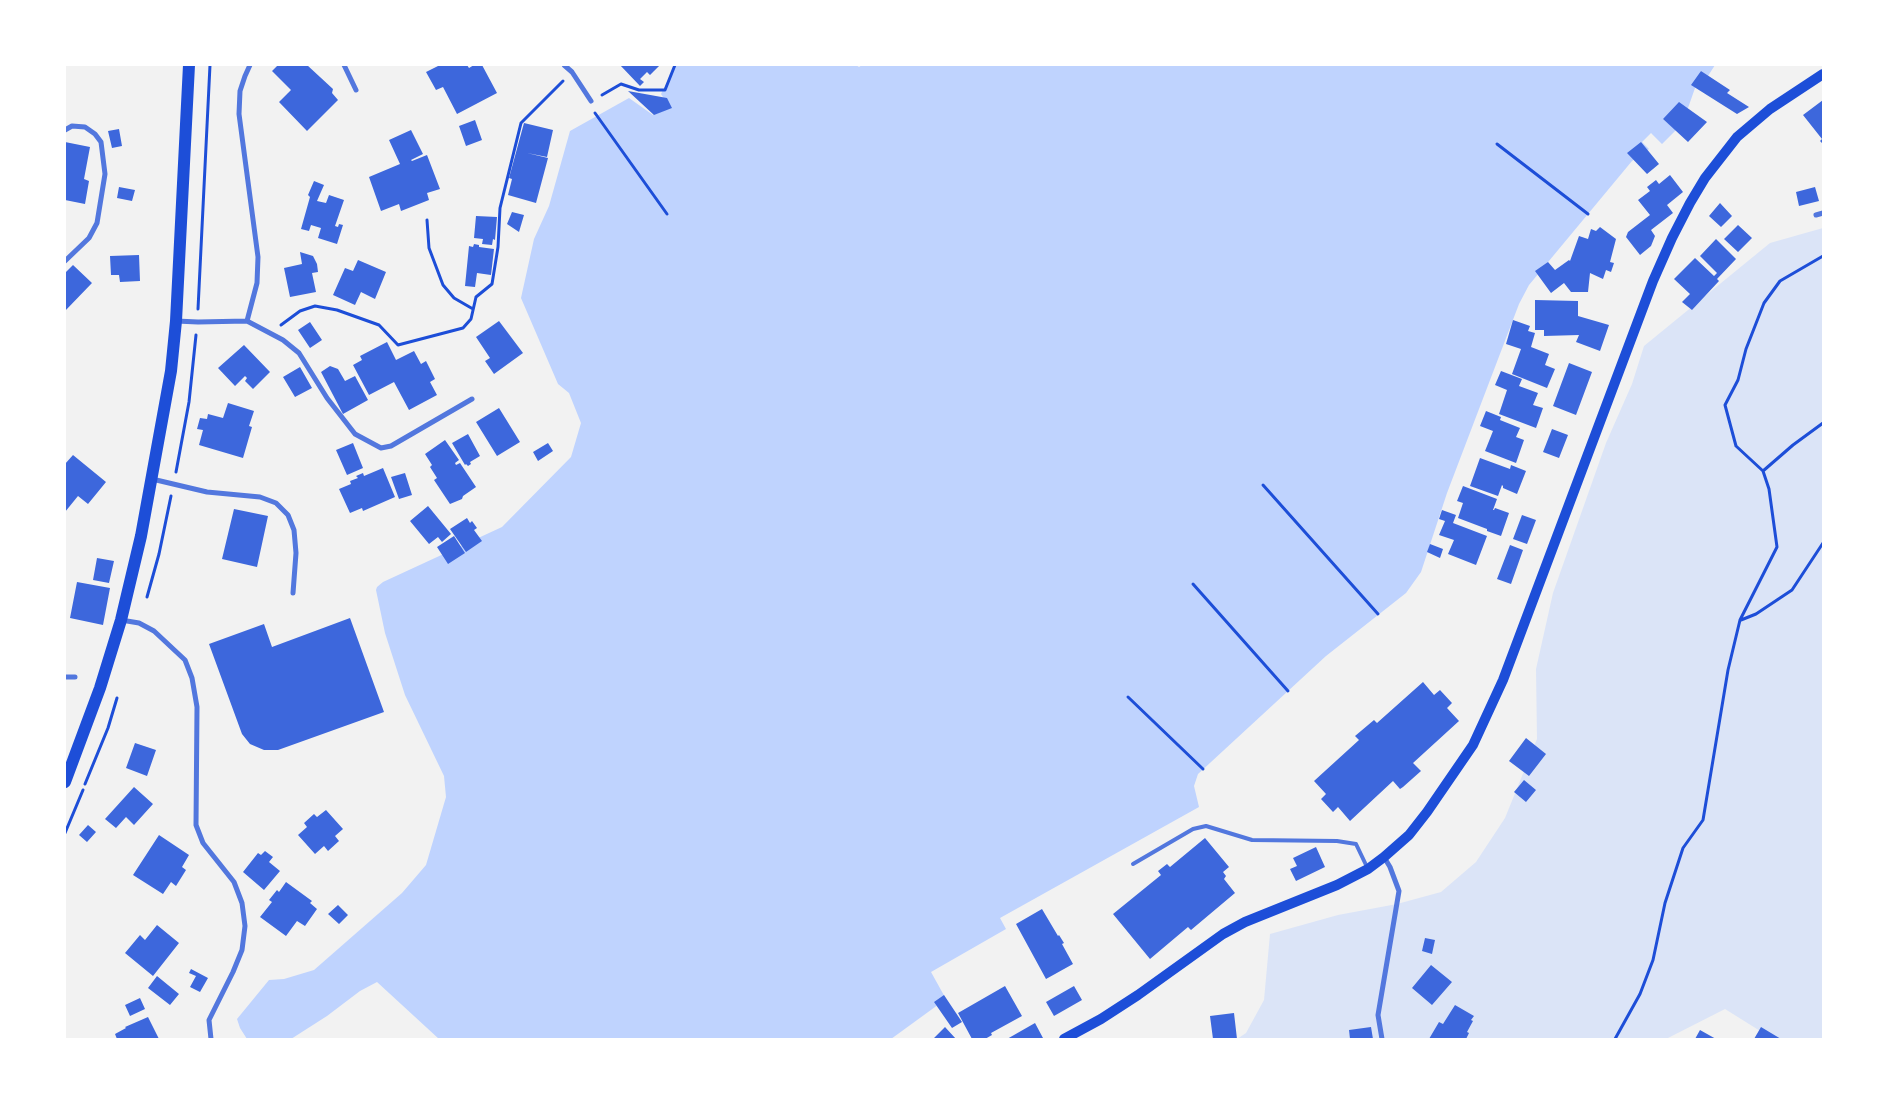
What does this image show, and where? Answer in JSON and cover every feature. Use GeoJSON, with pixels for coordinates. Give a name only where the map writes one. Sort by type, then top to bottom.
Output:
{"type":"FeatureCollection","features":[{"type":"Feature","properties":{"kind":"main road"},"geometry":{"type":"LineString","coordinates":[[65,782],[100,688],[121,620],[152,479],[170,371],[176,320],[189,65]]}},
{"type":"Feature","properties":{"kind":"main road"},"geometry":{"type":"LineString","coordinates":[[1064,1039],[1101,1020],[1138,996],[1223,934],[1245,922],[1336,885],[1368,869],[1409,835],[1421,820],[1473,745],[1502,680],[1653,281],[1690,203],[1705,178],[1737,137],[1770,109],[1823,74]]}},
{"type":"Feature","properties":{"kind":"street"},"geometry":{"type":"LineString","coordinates":[[247,321],[257,283],[258,257],[239,114],[240,92],[250,65]]}},
{"type":"Feature","properties":{"kind":"street"},"geometry":{"type":"LineString","coordinates":[[344,65],[356,90]]}},
{"type":"Feature","properties":{"kind":"street"},"geometry":{"type":"LineString","coordinates":[[564,65],[572,72],[591,101]]}},
{"type":"Feature","properties":{"kind":"street"},"geometry":{"type":"LineString","coordinates":[[65,130],[72,126],[85,127],[95,134],[101,142],[105,174],[97,223],[89,238],[65,261]]}},
{"type":"Feature","properties":{"kind":"street"},"geometry":{"type":"LineString","coordinates":[[1816,215],[1823,213]]}},
{"type":"Feature","properties":{"kind":"street"},"geometry":{"type":"LineString","coordinates":[[176,320],[198,322],[247,321],[273,334],[299,353],[327,398],[355,434],[381,448],[391,446],[472,398]]}},
{"type":"Feature","properties":{"kind":"street"},"geometry":{"type":"LineString","coordinates":[[152,479],[207,492],[260,498],[276,503],[288,515],[294,530],[296,553],[293,593]]}},
{"type":"Feature","properties":{"kind":"street"},"geometry":{"type":"LineString","coordinates":[[121,620],[139,623],[154,631],[185,660],[189,669],[197,707],[196,825],[203,842],[234,882],[242,903],[245,926],[242,950],[209,1020],[211,1039]]}},
{"type":"Feature","properties":{"kind":"street"},"geometry":{"type":"LineString","coordinates":[[65,677],[75,677]]}},
{"type":"Feature","properties":{"kind":"street"},"geometry":{"type":"LineString","coordinates":[[1382,1039],[1378,1015],[1399,891],[1384,857]]}},
{"type":"Feature","properties":{"kind":"lane"},"geometry":{"type":"LineString","coordinates":[[1133,864],[1193,829],[1206,826],[1252,840],[1337,841],[1356,844],[1368,869]]}},
{"type":"Feature","properties":{"kind":"path"},"geometry":{"type":"LineString","coordinates":[[591,101],[622,84],[639,90],[665,90],[674,65]]}},
{"type":"Feature","properties":{"kind":"path"},"geometry":{"type":"LineString","coordinates":[[273,334],[286,320],[300,311],[315,306],[337,310],[379,325],[398,344],[462,328],[471,319],[476,297],[492,284],[498,247],[500,208],[521,124],[572,72]]}},
{"type":"Feature","properties":{"kind":"path"},"geometry":{"type":"LineString","coordinates":[[595,112],[667,214]]}},
{"type":"Feature","properties":{"kind":"path"},"geometry":{"type":"LineString","coordinates":[[1497,144],[1588,214]]}},
{"type":"Feature","properties":{"kind":"path"},"geometry":{"type":"LineString","coordinates":[[427,220],[429,248],[443,285],[454,298],[473,309]]}},
{"type":"Feature","properties":{"kind":"path"},"geometry":{"type":"LineString","coordinates":[[1615,1039],[1640,994],[1653,960],[1666,903],[1683,848],[1703,820],[1728,670],[1740,620],[1777,547],[1769,489],[1763,471],[1736,446],[1726,405],[1738,380],[1746,349],[1764,303],[1780,281],[1823,256]]}},
{"type":"Feature","properties":{"kind":"path"},"geometry":{"type":"LineString","coordinates":[[1763,471],[1792,445],[1823,423]]}},
{"type":"Feature","properties":{"kind":"path"},"geometry":{"type":"LineString","coordinates":[[1263,485],[1378,614]]}},
{"type":"Feature","properties":{"kind":"path"},"geometry":{"type":"LineString","coordinates":[[1740,620],[1756,614],[1792,590],[1823,543]]}},
{"type":"Feature","properties":{"kind":"path"},"geometry":{"type":"LineString","coordinates":[[1193,584],[1288,691]]}},
{"type":"Feature","properties":{"kind":"path"},"geometry":{"type":"LineString","coordinates":[[1128,697],[1203,769]]}},
{"type":"Feature","properties":{"kind":"shaded area"},"geometry":{"type":"Polygon","coordinates":[[[1823,228],[1823,1039],[1773,1039],[1725,1009],[1666,1039],[1237,1039],[1246,1033],[1264,1000],[1270,934],[1338,915],[1397,904],[1441,892],[1476,862],[1505,818],[1537,739],[1536,669],[1553,593],[1606,443],[1632,384],[1644,346],[1770,243],[1823,228]]]}},
{"type":"Feature","properties":{"kind":"water"},"geometry":{"type":"Polygon","coordinates":[[[676,65],[856,65],[859,67],[862,65],[1715,65],[1708,76],[1701,71],[1688,108],[1663,119],[1676,130],[1662,144],[1651,133],[1642,142],[1649,149],[1632,161],[1529,285],[1519,304],[1447,493],[1421,572],[1406,593],[1326,656],[1198,774],[1194,786],[1199,807],[1000,918],[1006,929],[931,972],[946,999],[891,1039],[439,1039],[377,982],[360,991],[327,1016],[291,1039],[247,1039],[237,1019],[269,980],[284,979],[314,970],[402,893],[426,865],[446,797],[444,776],[405,695],[385,633],[376,590],[383,582],[502,527],[571,457],[581,423],[569,393],[558,384],[521,298],[534,239],[549,206],[570,131],[629,98],[653,115],[670,108],[661,94],[676,65]]]}},
{"type":"Feature","properties":{"kind":"building"},"geometry":{"type":"Polygon","coordinates":[[[278,65],[307,65],[333,89],[332,93],[338,100],[307,131],[279,102],[291,90],[272,71],[278,65]]]}},
{"type":"Feature","properties":{"kind":"building"},"geometry":{"type":"Polygon","coordinates":[[[440,65],[467,65],[469,68],[474,65],[482,65],[497,93],[457,114],[443,87],[436,90],[426,72],[440,65]]]}},
{"type":"Feature","properties":{"kind":"building"},"geometry":{"type":"Polygon","coordinates":[[[620,65],[660,65],[650,75],[647,72],[640,79],[644,82],[640,86],[620,65]]]}},
{"type":"Feature","properties":{"kind":"building"},"geometry":{"type":"Polygon","coordinates":[[[1701,71],[1730,90],[1727,93],[1749,107],[1737,114],[1691,85],[1701,71]]]}},
{"type":"Feature","properties":{"kind":"building"},"geometry":{"type":"Polygon","coordinates":[[[628,91],[667,98],[672,108],[654,115],[628,91]]]}},
{"type":"Feature","properties":{"kind":"building"},"geometry":{"type":"Polygon","coordinates":[[[1823,100],[1823,144],[1820,141],[1822,139],[1803,115],[1823,100]]]}},
{"type":"Feature","properties":{"kind":"building"},"geometry":{"type":"Polygon","coordinates":[[[1679,102],[1707,122],[1688,142],[1663,119],[1679,102]]]}},
{"type":"Feature","properties":{"kind":"building"},"geometry":{"type":"Polygon","coordinates":[[[475,120],[482,140],[466,146],[459,126],[475,120]]]}},
{"type":"Feature","properties":{"kind":"building"},"geometry":{"type":"Polygon","coordinates":[[[524,123],[553,130],[547,157],[527,153],[548,158],[536,203],[508,195],[512,179],[509,178],[524,123]]]}},
{"type":"Feature","properties":{"kind":"building"},"geometry":{"type":"Polygon","coordinates":[[[119,129],[122,146],[112,148],[108,131],[119,129]]]}},
{"type":"Feature","properties":{"kind":"building"},"geometry":{"type":"Polygon","coordinates":[[[411,130],[423,154],[411,160],[427,155],[440,189],[427,193],[429,200],[401,211],[399,204],[381,211],[369,177],[400,164],[389,140],[411,130]]]}},
{"type":"Feature","properties":{"kind":"building"},"geometry":{"type":"Polygon","coordinates":[[[65,142],[90,147],[84,179],[89,181],[85,204],[65,200],[65,142]]]}},
{"type":"Feature","properties":{"kind":"building"},"geometry":{"type":"Polygon","coordinates":[[[1641,142],[1659,164],[1647,174],[1627,153],[1641,142]]]}},
{"type":"Feature","properties":{"kind":"building"},"geometry":{"type":"Polygon","coordinates":[[[1670,175],[1683,192],[1667,205],[1673,213],[1651,230],[1655,236],[1651,246],[1640,255],[1626,237],[1628,232],[1650,215],[1638,200],[1650,191],[1647,187],[1656,180],[1659,184],[1670,175]]]}},
{"type":"Feature","properties":{"kind":"building"},"geometry":{"type":"Polygon","coordinates":[[[314,181],[324,185],[317,201],[326,203],[329,195],[344,200],[335,226],[343,225],[337,244],[318,238],[321,228],[311,225],[309,231],[301,229],[310,197],[308,195],[314,181]]]}},
{"type":"Feature","properties":{"kind":"building"},"geometry":{"type":"Polygon","coordinates":[[[119,187],[135,190],[132,201],[117,198],[119,187]]]}},
{"type":"Feature","properties":{"kind":"building"},"geometry":{"type":"Polygon","coordinates":[[[1815,187],[1819,201],[1799,206],[1796,192],[1815,187]]]}},
{"type":"Feature","properties":{"kind":"building"},"geometry":{"type":"Polygon","coordinates":[[[1720,203],[1732,216],[1721,227],[1709,216],[1720,203]]]}},
{"type":"Feature","properties":{"kind":"building"},"geometry":{"type":"Polygon","coordinates":[[[512,212],[524,215],[519,232],[507,224],[512,212]]]}},
{"type":"Feature","properties":{"kind":"building"},"geometry":{"type":"Polygon","coordinates":[[[476,216],[497,217],[495,240],[493,239],[492,245],[482,244],[483,239],[474,238],[476,216]]]}},
{"type":"Feature","properties":{"kind":"building"},"geometry":{"type":"Polygon","coordinates":[[[1738,225],[1752,238],[1738,252],[1724,239],[1738,225]]]}},
{"type":"Feature","properties":{"kind":"building"},"geometry":{"type":"Polygon","coordinates":[[[1600,227],[1616,239],[1610,262],[1614,263],[1611,272],[1606,270],[1603,279],[1590,273],[1588,292],[1571,292],[1564,283],[1551,293],[1535,271],[1548,262],[1555,270],[1570,261],[1579,236],[1588,239],[1591,229],[1596,231],[1600,227]]]}},
{"type":"Feature","properties":{"kind":"building"},"geometry":{"type":"Polygon","coordinates":[[[1716,239],[1736,259],[1692,310],[1682,302],[1690,294],[1674,279],[1695,258],[1714,276],[1717,273],[1700,256],[1716,239]]]}},
{"type":"Feature","properties":{"kind":"building"},"geometry":{"type":"Polygon","coordinates":[[[474,244],[479,245],[479,247],[494,249],[491,275],[477,273],[475,287],[465,286],[469,246],[473,247],[474,244]]]}},
{"type":"Feature","properties":{"kind":"building"},"geometry":{"type":"Polygon","coordinates":[[[300,252],[313,256],[317,264],[318,272],[312,273],[316,292],[290,297],[284,268],[302,264],[300,252]]]}},
{"type":"Feature","properties":{"kind":"building"},"geometry":{"type":"Polygon","coordinates":[[[139,255],[140,281],[120,282],[119,275],[111,275],[110,256],[139,255]]]}},
{"type":"Feature","properties":{"kind":"building"},"geometry":{"type":"Polygon","coordinates":[[[358,260],[386,272],[375,299],[361,292],[355,305],[333,295],[345,268],[353,271],[358,260]]]}},
{"type":"Feature","properties":{"kind":"building"},"geometry":{"type":"Polygon","coordinates":[[[73,265],[92,283],[65,311],[65,273],[73,265]]]}},
{"type":"Feature","properties":{"kind":"building"},"geometry":{"type":"Polygon","coordinates":[[[1535,300],[1578,301],[1578,316],[1609,325],[1600,351],[1576,342],[1579,335],[1544,336],[1544,330],[1535,330],[1535,300]]]}},
{"type":"Feature","properties":{"kind":"building"},"geometry":{"type":"Polygon","coordinates":[[[1513,320],[1530,326],[1528,331],[1535,333],[1531,347],[1549,354],[1545,365],[1555,369],[1547,388],[1512,374],[1521,349],[1506,344],[1513,320]]]}},
{"type":"Feature","properties":{"kind":"building"},"geometry":{"type":"Polygon","coordinates":[[[499,321],[523,353],[494,374],[485,361],[490,358],[476,337],[499,321]]]}},
{"type":"Feature","properties":{"kind":"building"},"geometry":{"type":"Polygon","coordinates":[[[310,322],[322,340],[310,348],[298,330],[310,322]]]}},
{"type":"Feature","properties":{"kind":"building"},"geometry":{"type":"Polygon","coordinates":[[[387,342],[396,360],[414,351],[421,364],[426,361],[435,379],[430,382],[437,395],[409,410],[394,382],[369,395],[353,365],[362,360],[360,356],[387,342]]]}},
{"type":"Feature","properties":{"kind":"building"},"geometry":{"type":"Polygon","coordinates":[[[244,345],[270,372],[253,389],[245,381],[247,378],[245,376],[235,386],[218,368],[244,345]]]}},
{"type":"Feature","properties":{"kind":"building"},"geometry":{"type":"Polygon","coordinates":[[[1569,363],[1592,372],[1576,415],[1553,406],[1569,363]]]}},
{"type":"Feature","properties":{"kind":"building"},"geometry":{"type":"Polygon","coordinates":[[[330,366],[338,369],[345,381],[355,376],[368,400],[343,414],[321,372],[330,366]]]}},
{"type":"Feature","properties":{"kind":"building"},"geometry":{"type":"Polygon","coordinates":[[[300,367],[312,388],[295,397],[283,377],[300,367]]]}},
{"type":"Feature","properties":{"kind":"building"},"geometry":{"type":"Polygon","coordinates":[[[1501,371],[1522,379],[1519,386],[1538,393],[1533,405],[1543,408],[1536,428],[1499,414],[1507,390],[1495,385],[1501,371]]]}},
{"type":"Feature","properties":{"kind":"building"},"geometry":{"type":"Polygon","coordinates":[[[228,403],[254,411],[249,426],[252,427],[243,458],[199,445],[203,430],[197,429],[200,418],[207,419],[208,414],[223,418],[228,403]]]}},
{"type":"Feature","properties":{"kind":"building"},"geometry":{"type":"Polygon","coordinates":[[[499,408],[520,442],[497,456],[476,422],[499,408]]]}},
{"type":"Feature","properties":{"kind":"building"},"geometry":{"type":"Polygon","coordinates":[[[1486,411],[1501,417],[1500,420],[1520,428],[1516,437],[1524,440],[1516,463],[1485,451],[1493,431],[1480,426],[1486,411]]]}},
{"type":"Feature","properties":{"kind":"building"},"geometry":{"type":"Polygon","coordinates":[[[1552,429],[1568,435],[1559,458],[1543,452],[1552,429]]]}},
{"type":"Feature","properties":{"kind":"building"},"geometry":{"type":"Polygon","coordinates":[[[468,434],[480,456],[470,462],[471,464],[468,466],[465,465],[452,443],[468,434]]]}},
{"type":"Feature","properties":{"kind":"building"},"geometry":{"type":"Polygon","coordinates":[[[445,440],[459,460],[455,463],[456,465],[460,463],[476,487],[463,496],[462,499],[450,504],[434,480],[437,478],[425,454],[445,440]]]}},
{"type":"Feature","properties":{"kind":"building"},"geometry":{"type":"Polygon","coordinates":[[[353,443],[363,468],[347,475],[336,450],[353,443]]]}},
{"type":"Feature","properties":{"kind":"building"},"geometry":{"type":"Polygon","coordinates":[[[548,443],[553,451],[538,461],[533,452],[548,443]]]}},
{"type":"Feature","properties":{"kind":"building"},"geometry":{"type":"Polygon","coordinates":[[[73,455],[106,482],[88,504],[78,496],[65,512],[65,464],[73,455]]]}},
{"type":"Feature","properties":{"kind":"building"},"geometry":{"type":"Polygon","coordinates":[[[1480,458],[1510,469],[1511,465],[1526,471],[1517,494],[1503,488],[1502,485],[1498,496],[1470,486],[1480,458]]]}},
{"type":"Feature","properties":{"kind":"building"},"geometry":{"type":"Polygon","coordinates":[[[383,468],[395,497],[363,511],[362,508],[350,513],[339,489],[351,484],[350,481],[358,478],[356,476],[363,473],[364,476],[383,468]]]}},
{"type":"Feature","properties":{"kind":"building"},"geometry":{"type":"Polygon","coordinates":[[[405,473],[412,495],[399,499],[391,477],[405,473]]]}},
{"type":"Feature","properties":{"kind":"building"},"geometry":{"type":"Polygon","coordinates":[[[1463,486],[1497,499],[1493,510],[1495,508],[1509,513],[1501,536],[1458,518],[1463,503],[1457,501],[1463,486]]]}},
{"type":"Feature","properties":{"kind":"building"},"geometry":{"type":"Polygon","coordinates":[[[428,506],[451,534],[442,542],[438,537],[429,544],[410,521],[428,506]]]}},
{"type":"Feature","properties":{"kind":"building"},"geometry":{"type":"Polygon","coordinates":[[[234,509],[268,516],[257,567],[222,559],[234,509]]]}},
{"type":"Feature","properties":{"kind":"building"},"geometry":{"type":"Polygon","coordinates":[[[1442,510],[1456,515],[1453,523],[1487,536],[1476,565],[1448,554],[1454,540],[1439,535],[1445,521],[1439,519],[1442,510]]]}},
{"type":"Feature","properties":{"kind":"building"},"geometry":{"type":"Polygon","coordinates":[[[1522,515],[1536,520],[1527,544],[1513,539],[1522,515]]]}},
{"type":"Feature","properties":{"kind":"building"},"geometry":{"type":"Polygon","coordinates":[[[467,518],[477,528],[474,530],[482,541],[466,552],[450,529],[467,518]]]}},
{"type":"Feature","properties":{"kind":"building"},"geometry":{"type":"Polygon","coordinates":[[[454,536],[465,553],[448,564],[437,547],[454,536]]]}},
{"type":"Feature","properties":{"kind":"building"},"geometry":{"type":"Polygon","coordinates":[[[1430,544],[1443,549],[1440,558],[1427,552],[1430,544]]]}},
{"type":"Feature","properties":{"kind":"building"},"geometry":{"type":"Polygon","coordinates":[[[1510,545],[1523,550],[1511,584],[1497,579],[1510,545]]]}},
{"type":"Feature","properties":{"kind":"building"},"geometry":{"type":"Polygon","coordinates":[[[97,558],[114,561],[109,583],[93,580],[97,558]]]}},
{"type":"Feature","properties":{"kind":"building"},"geometry":{"type":"Polygon","coordinates":[[[77,582],[110,588],[103,625],[70,618],[77,582]]]}},
{"type":"Feature","properties":{"kind":"building"},"geometry":{"type":"Polygon","coordinates":[[[350,618],[384,712],[278,750],[264,750],[250,744],[242,734],[209,644],[264,624],[272,647],[350,618]]]}},
{"type":"Feature","properties":{"kind":"building"},"geometry":{"type":"Polygon","coordinates":[[[1423,682],[1434,695],[1440,690],[1452,703],[1447,708],[1459,721],[1413,763],[1421,771],[1403,787],[1400,789],[1393,781],[1350,821],[1338,807],[1333,812],[1321,799],[1326,794],[1314,781],[1359,740],[1355,736],[1374,720],[1377,723],[1423,682]]]}},
{"type":"Feature","properties":{"kind":"building"},"geometry":{"type":"Polygon","coordinates":[[[1526,738],[1546,754],[1529,776],[1509,761],[1526,738]]]}},
{"type":"Feature","properties":{"kind":"building"},"geometry":{"type":"Polygon","coordinates":[[[135,743],[156,750],[147,776],[126,768],[135,743]]]}},
{"type":"Feature","properties":{"kind":"building"},"geometry":{"type":"Polygon","coordinates":[[[1524,780],[1536,790],[1526,802],[1514,792],[1524,780]]]}},
{"type":"Feature","properties":{"kind":"building"},"geometry":{"type":"Polygon","coordinates":[[[134,787],[153,804],[134,825],[126,817],[116,828],[105,819],[134,787]]]}},
{"type":"Feature","properties":{"kind":"building"},"geometry":{"type":"Polygon","coordinates":[[[326,810],[343,829],[335,836],[339,841],[328,851],[324,846],[315,854],[298,835],[307,827],[304,823],[314,814],[317,817],[326,810]]]}},
{"type":"Feature","properties":{"kind":"building"},"geometry":{"type":"Polygon","coordinates":[[[88,825],[96,832],[87,842],[79,835],[88,825]]]}},
{"type":"Feature","properties":{"kind":"building"},"geometry":{"type":"Polygon","coordinates":[[[159,835],[189,855],[182,867],[186,870],[176,886],[171,882],[163,894],[133,875],[159,835]]]}},
{"type":"Feature","properties":{"kind":"building"},"geometry":{"type":"Polygon","coordinates":[[[1205,838],[1229,867],[1223,872],[1226,876],[1224,879],[1235,893],[1191,930],[1188,927],[1150,959],[1113,914],[1161,875],[1158,871],[1167,864],[1170,867],[1205,838]]]}},
{"type":"Feature","properties":{"kind":"building"},"geometry":{"type":"Polygon","coordinates":[[[1316,847],[1325,867],[1296,881],[1290,869],[1297,866],[1293,858],[1316,847]]]}},
{"type":"Feature","properties":{"kind":"building"},"geometry":{"type":"Polygon","coordinates":[[[265,851],[273,857],[269,862],[280,871],[264,890],[243,872],[258,853],[261,855],[265,851]]]}},
{"type":"Feature","properties":{"kind":"building"},"geometry":{"type":"Polygon","coordinates":[[[286,882],[312,901],[310,903],[317,909],[305,926],[297,921],[286,936],[260,917],[272,902],[269,900],[277,890],[279,892],[286,882]]]}},
{"type":"Feature","properties":{"kind":"building"},"geometry":{"type":"Polygon","coordinates":[[[338,905],[348,915],[339,924],[328,914],[338,905]]]}},
{"type":"Feature","properties":{"kind":"building"},"geometry":{"type":"Polygon","coordinates":[[[1042,909],[1064,943],[1062,944],[1073,964],[1046,979],[1016,924],[1042,909]]]}},
{"type":"Feature","properties":{"kind":"building"},"geometry":{"type":"Polygon","coordinates":[[[157,925],[179,943],[153,976],[125,953],[140,935],[145,940],[157,925]]]}},
{"type":"Feature","properties":{"kind":"building"},"geometry":{"type":"Polygon","coordinates":[[[1425,938],[1435,940],[1432,954],[1422,951],[1425,938]]]}},
{"type":"Feature","properties":{"kind":"building"},"geometry":{"type":"Polygon","coordinates":[[[1431,965],[1452,982],[1432,1005],[1412,988],[1431,965]]]}},
{"type":"Feature","properties":{"kind":"building"},"geometry":{"type":"Polygon","coordinates":[[[191,969],[208,978],[200,992],[190,987],[196,976],[189,973],[191,969]]]}},
{"type":"Feature","properties":{"kind":"building"},"geometry":{"type":"Polygon","coordinates":[[[157,976],[179,994],[170,1005],[148,988],[157,976]]]}},
{"type":"Feature","properties":{"kind":"building"},"geometry":{"type":"Polygon","coordinates":[[[1005,986],[1022,1016],[991,1033],[992,1035],[985,1039],[972,1039],[958,1013],[1005,986]]]}},
{"type":"Feature","properties":{"kind":"building"},"geometry":{"type":"Polygon","coordinates":[[[1074,986],[1082,1000],[1054,1016],[1046,1002],[1074,986]]]}},
{"type":"Feature","properties":{"kind":"building"},"geometry":{"type":"Polygon","coordinates":[[[944,995],[962,1022],[952,1028],[934,1002],[944,995]]]}},
{"type":"Feature","properties":{"kind":"building"},"geometry":{"type":"Polygon","coordinates":[[[140,998],[145,1009],[130,1016],[125,1005],[140,998]]]}},
{"type":"Feature","properties":{"kind":"building"},"geometry":{"type":"Polygon","coordinates":[[[1455,1005],[1474,1016],[1471,1020],[1473,1021],[1467,1032],[1469,1033],[1466,1039],[1429,1039],[1439,1022],[1443,1024],[1455,1005]]]}},
{"type":"Feature","properties":{"kind":"building"},"geometry":{"type":"Polygon","coordinates":[[[1234,1013],[1237,1039],[1213,1039],[1210,1016],[1234,1013]]]}},
{"type":"Feature","properties":{"kind":"building"},"geometry":{"type":"Polygon","coordinates":[[[148,1017],[159,1039],[117,1039],[115,1034],[125,1027],[148,1017]]]}},
{"type":"Feature","properties":{"kind":"building"},"geometry":{"type":"Polygon","coordinates":[[[1035,1023],[1043,1038],[1007,1039],[1035,1023]]]}},
{"type":"Feature","properties":{"kind":"building"},"geometry":{"type":"Polygon","coordinates":[[[945,1027],[956,1039],[933,1039],[945,1027]]]}},
{"type":"Feature","properties":{"kind":"building"},"geometry":{"type":"Polygon","coordinates":[[[1371,1027],[1373,1039],[1350,1039],[1349,1030],[1371,1027]]]}},
{"type":"Feature","properties":{"kind":"building"},"geometry":{"type":"Polygon","coordinates":[[[1761,1027],[1781,1039],[1754,1039],[1761,1027]]]}},
{"type":"Feature","properties":{"kind":"building"},"geometry":{"type":"Polygon","coordinates":[[[1700,1030],[1716,1039],[1695,1039],[1700,1030]]]}}]}
